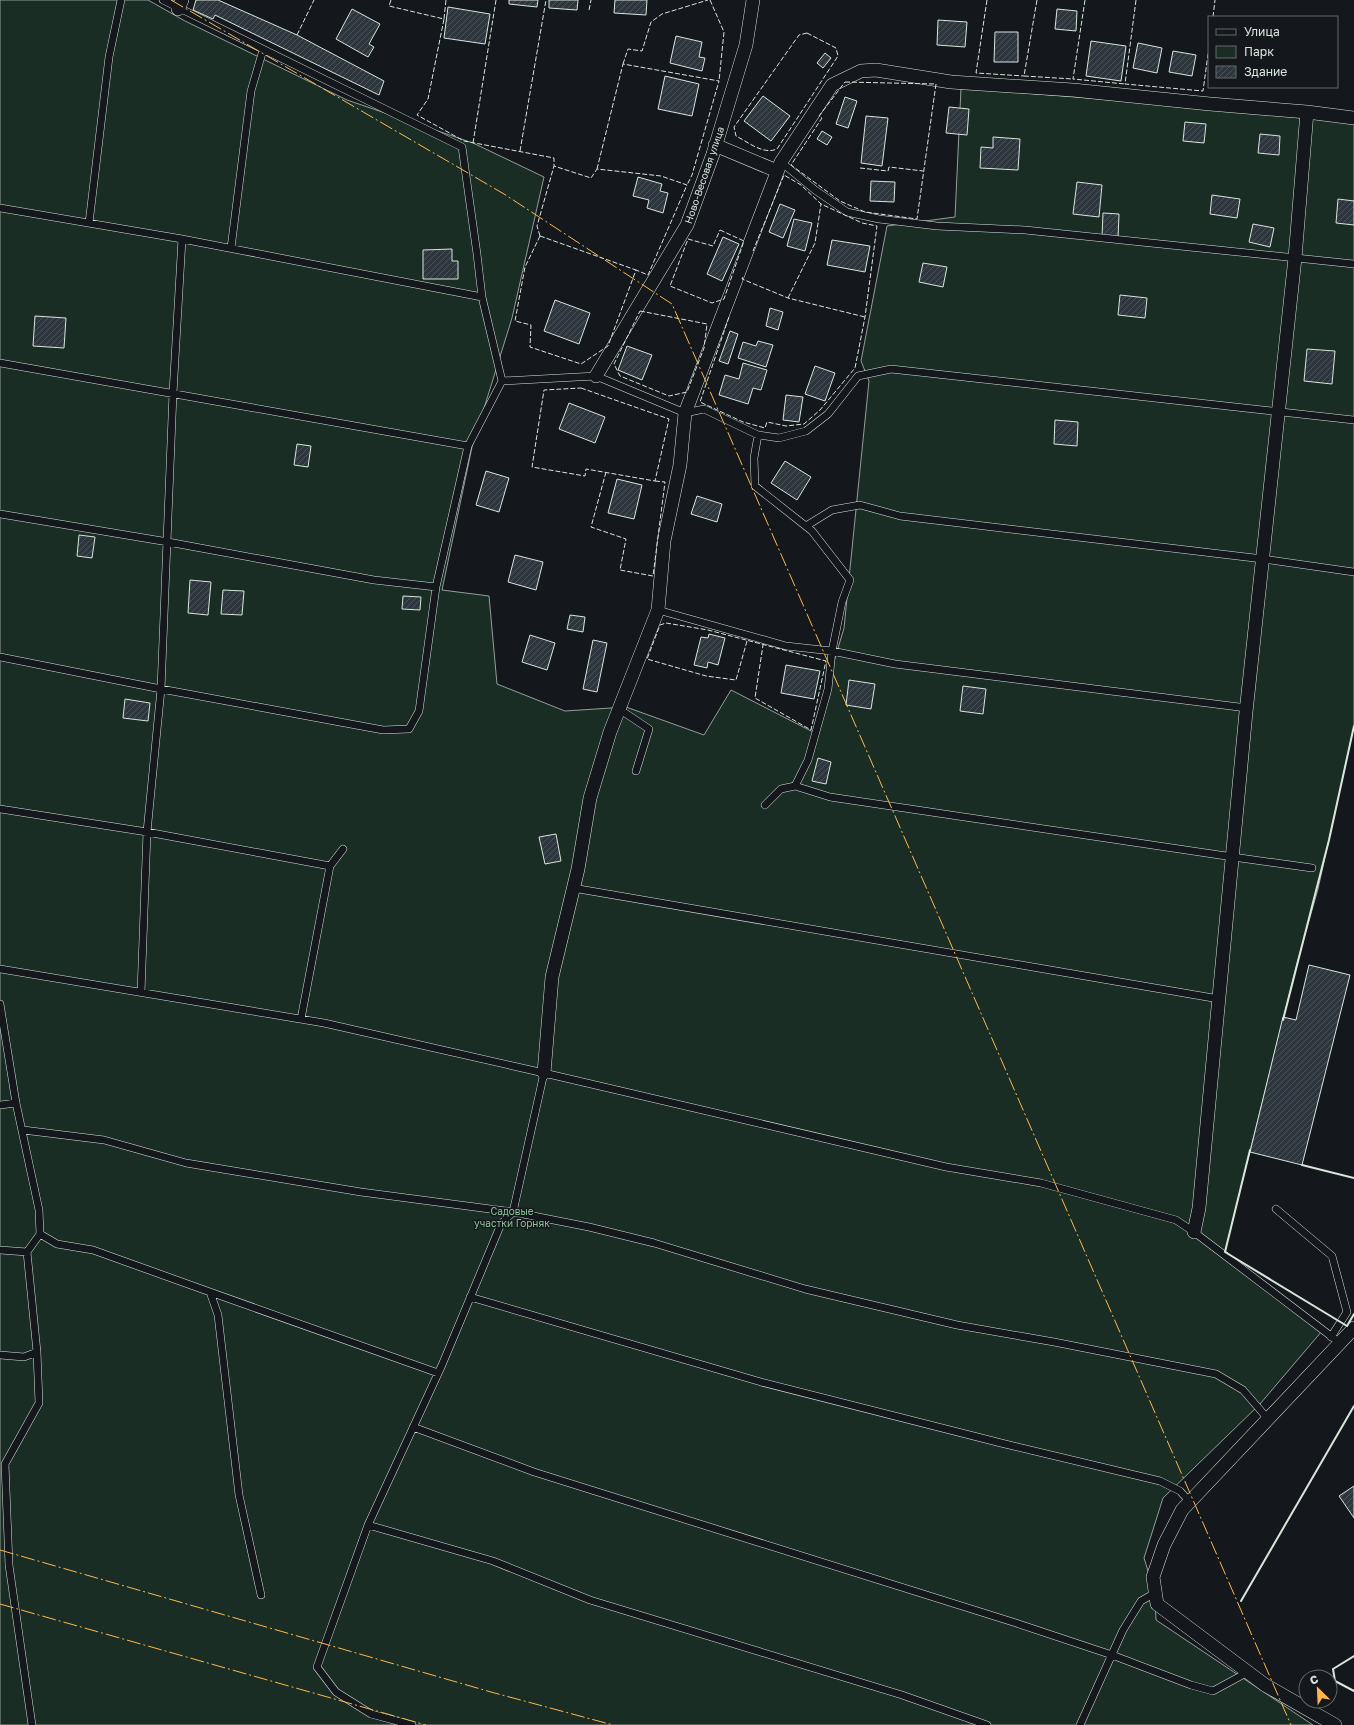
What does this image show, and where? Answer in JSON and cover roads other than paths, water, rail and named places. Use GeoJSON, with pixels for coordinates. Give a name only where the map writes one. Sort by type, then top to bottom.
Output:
{"type":"FeatureCollection","features":[{"type":"Feature","properties":{"kind":"street","name":"Ново-Весовая улица"},"geometry":{"type":"LineString","coordinates":[[596,376],[687,225],[716,145],[746,45],[753,0]]}},
{"type":"Feature","properties":{"kind":"street"},"geometry":{"type":"LineString","coordinates":[[544,1073],[552,977],[573,888],[590,798],[610,732],[658,610],[664,541],[680,465],[685,413],[779,166],[832,85],[861,71],[876,70],[951,82],[1073,90],[1307,112],[1354,118]]}},
{"type":"Feature","properties":{"kind":"street"},"geometry":{"type":"LineString","coordinates":[[1194,1232],[1199,1208],[1247,708],[1295,258],[1307,112]]}},
{"type":"Feature","properties":{"kind":"street"},"geometry":{"type":"LineString","coordinates":[[716,145],[779,166]]}},
{"type":"Feature","properties":{"kind":"street"},"geometry":{"type":"LineString","coordinates":[[1334,1725],[1265,1685],[1157,1604],[1153,1577],[1164,1544],[1182,1510],[1268,1419],[1336,1340],[1354,1328]]}},
{"type":"Feature","properties":{"kind":"lane"},"geometry":{"type":"LineString","coordinates":[[89,223],[109,57],[121,0]]}},
{"type":"Feature","properties":{"kind":"lane"},"geometry":{"type":"LineString","coordinates":[[0,658],[383,730],[409,729],[419,711],[436,587],[468,446],[502,381],[482,297],[462,147],[263,50],[180,4],[163,0]]}},
{"type":"Feature","properties":{"kind":"lane"},"geometry":{"type":"LineString","coordinates":[[231,248],[251,91],[263,50]]}},
{"type":"Feature","properties":{"kind":"lane"},"geometry":{"type":"LineString","coordinates":[[779,166],[847,212],[879,219],[937,226],[1025,230],[1354,264]]}},
{"type":"Feature","properties":{"kind":"lane"},"geometry":{"type":"LineString","coordinates":[[0,208],[231,248],[482,297]]}},
{"type":"Feature","properties":{"kind":"lane"},"geometry":{"type":"LineString","coordinates":[[141,992],[147,832],[161,689],[173,393],[182,239]]}},
{"type":"Feature","properties":{"kind":"lane"},"geometry":{"type":"LineString","coordinates":[[0,363],[468,446]]}},
{"type":"Feature","properties":{"kind":"lane"},"geometry":{"type":"LineString","coordinates":[[502,381],[596,376],[685,413],[704,409],[758,435],[779,438],[806,431],[828,414],[858,376],[891,369],[1354,420]]}},
{"type":"Feature","properties":{"kind":"lane"},"geometry":{"type":"LineString","coordinates":[[758,435],[754,458],[755,486],[812,531],[850,580],[842,602],[832,651],[828,689],[808,760],[795,786]]}},
{"type":"Feature","properties":{"kind":"lane"},"geometry":{"type":"LineString","coordinates":[[806,526],[832,510],[860,505],[900,516],[1263,559],[1354,572]]}},
{"type":"Feature","properties":{"kind":"lane"},"geometry":{"type":"LineString","coordinates":[[0,514],[168,542],[374,580],[436,587]]}},
{"type":"Feature","properties":{"kind":"lane"},"geometry":{"type":"LineString","coordinates":[[658,610],[786,646],[832,651],[895,664],[1247,708]]}},
{"type":"Feature","properties":{"kind":"lane"},"geometry":{"type":"LineString","coordinates":[[619,709],[649,729],[636,771]]}},
{"type":"Feature","properties":{"kind":"lane"},"geometry":{"type":"LineString","coordinates":[[765,805],[781,789],[795,786],[830,797],[1232,858],[1312,868]]}},
{"type":"Feature","properties":{"kind":"lane"},"geometry":{"type":"LineString","coordinates":[[0,809],[147,832],[330,866]]}},
{"type":"Feature","properties":{"kind":"lane"},"geometry":{"type":"LineString","coordinates":[[301,1019],[330,866],[343,849]]}},
{"type":"Feature","properties":{"kind":"lane"},"geometry":{"type":"LineString","coordinates":[[573,888],[1219,999]]}},
{"type":"Feature","properties":{"kind":"lane"},"geometry":{"type":"LineString","coordinates":[[0,969],[324,1023],[946,1167],[1041,1183],[1176,1220],[1336,1340],[1347,1312],[1332,1256],[1276,1209]]}},
{"type":"Feature","properties":{"kind":"lane"},"geometry":{"type":"LineString","coordinates":[[0,1004],[16,1103],[39,1210],[40,1234],[27,1252],[37,1352],[39,1403],[3,1464],[9,1565],[32,1725]]}},
{"type":"Feature","properties":{"kind":"lane"},"geometry":{"type":"LineString","coordinates":[[412,1725],[371,1714],[336,1692],[317,1667],[368,1525],[438,1373],[501,1224],[514,1212],[544,1073]]}},
{"type":"Feature","properties":{"kind":"lane"},"geometry":{"type":"LineString","coordinates":[[0,1105],[16,1103]]}},
{"type":"Feature","properties":{"kind":"lane"},"geometry":{"type":"LineString","coordinates":[[23,1130],[104,1140],[186,1164],[361,1192],[514,1212],[589,1227],[654,1243],[805,1289],[957,1325],[1054,1342],[1216,1374],[1243,1390],[1268,1419]]}},
{"type":"Feature","properties":{"kind":"lane"},"geometry":{"type":"LineString","coordinates":[[40,1234],[57,1244],[94,1250],[438,1373]]}},
{"type":"Feature","properties":{"kind":"lane"},"geometry":{"type":"LineString","coordinates":[[0,1250],[27,1252]]}},
{"type":"Feature","properties":{"kind":"lane"},"geometry":{"type":"LineString","coordinates":[[210,1292],[218,1315],[240,1495],[262,1595]]}},
{"type":"Feature","properties":{"kind":"lane"},"geometry":{"type":"LineString","coordinates":[[470,1297],[761,1382],[1001,1443],[1160,1481],[1180,1491],[1190,1502]]}},
{"type":"Feature","properties":{"kind":"lane"},"geometry":{"type":"LineString","coordinates":[[0,1355],[24,1357],[37,1352]]}},
{"type":"Feature","properties":{"kind":"lane"},"geometry":{"type":"LineString","coordinates":[[413,1427],[534,1472],[1016,1623],[1112,1655],[1191,1685],[1213,1690],[1248,1672]]}},
{"type":"Feature","properties":{"kind":"lane"},"geometry":{"type":"LineString","coordinates":[[368,1525],[493,1561],[590,1600],[902,1695],[987,1725]]}},
{"type":"Feature","properties":{"kind":"lane"},"geometry":{"type":"LineString","coordinates":[[1080,1725],[1123,1630],[1141,1601],[1155,1593]]}},
{"type":"Feature","properties":{"kind":"park label","name":"Садовые участки Горняк"},"geometry":{"type":"Point","coordinates":[512,1216]}}]}
